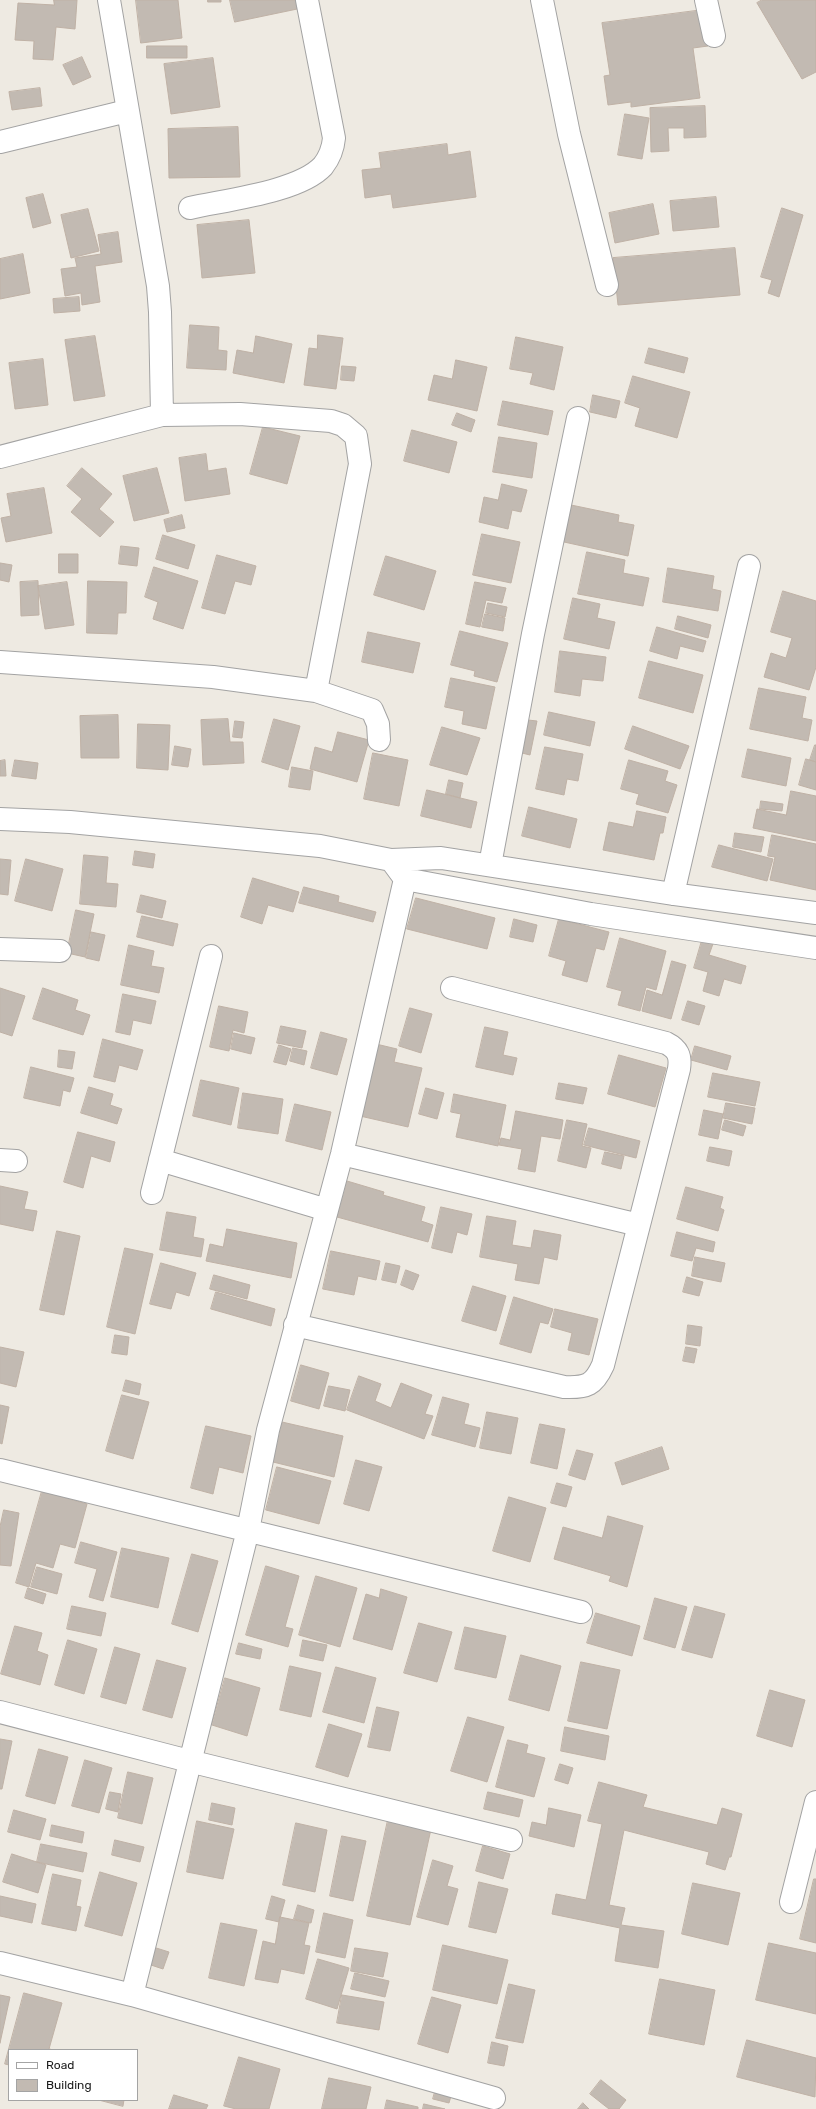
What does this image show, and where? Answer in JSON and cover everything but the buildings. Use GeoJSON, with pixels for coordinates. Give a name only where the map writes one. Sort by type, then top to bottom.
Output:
{"type":"FeatureCollection","features":[{"type":"Feature","properties":{"kind":"street"},"geometry":{"type":"LineString","coordinates":[[109,0],[158,286],[162,415]]}},
{"type":"Feature","properties":{"kind":"street"},"geometry":{"type":"LineString","coordinates":[[190,208],[276,190],[298,182],[319,169],[332,151],[334,138],[307,0]]}},
{"type":"Feature","properties":{"kind":"street"},"geometry":{"type":"LineString","coordinates":[[542,0],[569,134],[607,285]]}},
{"type":"Feature","properties":{"kind":"street"},"geometry":{"type":"LineString","coordinates":[[706,0],[714,36]]}},
{"type":"Feature","properties":{"kind":"street"},"geometry":{"type":"LineString","coordinates":[[0,142],[127,111]]}},
{"type":"Feature","properties":{"kind":"street"},"geometry":{"type":"LineString","coordinates":[[0,457],[162,415],[240,414],[331,421],[343,425],[356,436],[360,464],[316,691]]}},
{"type":"Feature","properties":{"kind":"street"},"geometry":{"type":"LineString","coordinates":[[490,865],[533,634],[578,418]]}},
{"type":"Feature","properties":{"kind":"street"},"geometry":{"type":"LineString","coordinates":[[673,894],[749,566]]}},
{"type":"Feature","properties":{"kind":"street"},"geometry":{"type":"LineString","coordinates":[[0,662],[213,678],[316,691],[372,710],[378,724],[379,740]]}},
{"type":"Feature","properties":{"kind":"street"},"geometry":{"type":"LineString","coordinates":[[0,819],[70,822],[320,846],[391,860],[441,858],[673,894],[816,913]]}},
{"type":"Feature","properties":{"kind":"street"},"geometry":{"type":"LineString","coordinates":[[391,860],[405,879],[591,914],[816,948]]}},
{"type":"Feature","properties":{"kind":"street"},"geometry":{"type":"LineString","coordinates":[[132,1995],[189,1761],[248,1530],[268,1430],[342,1154],[405,879]]}},
{"type":"Feature","properties":{"kind":"street"},"geometry":{"type":"LineString","coordinates":[[0,949],[60,951]]}},
{"type":"Feature","properties":{"kind":"street"},"geometry":{"type":"LineString","coordinates":[[152,1194],[211,956]]}},
{"type":"Feature","properties":{"kind":"street"},"geometry":{"type":"LineString","coordinates":[[295,1325],[564,1387],[582,1387],[590,1384],[597,1378],[603,1365],[679,1069],[680,1059],[675,1047],[658,1041],[452,988]]}},
{"type":"Feature","properties":{"kind":"street"},"geometry":{"type":"LineString","coordinates":[[342,1154],[639,1225]]}},
{"type":"Feature","properties":{"kind":"street"},"geometry":{"type":"LineString","coordinates":[[160,1160],[327,1210]]}},
{"type":"Feature","properties":{"kind":"street"},"geometry":{"type":"LineString","coordinates":[[0,1470],[581,1612]]}},
{"type":"Feature","properties":{"kind":"street"},"geometry":{"type":"LineString","coordinates":[[0,1712],[189,1761],[511,1840]]}},
{"type":"Feature","properties":{"kind":"street"},"geometry":{"type":"LineString","coordinates":[[791,1902],[816,1802]]}},
{"type":"Feature","properties":{"kind":"street"},"geometry":{"type":"LineString","coordinates":[[0,1963],[132,1995],[494,2098]]}}]}
